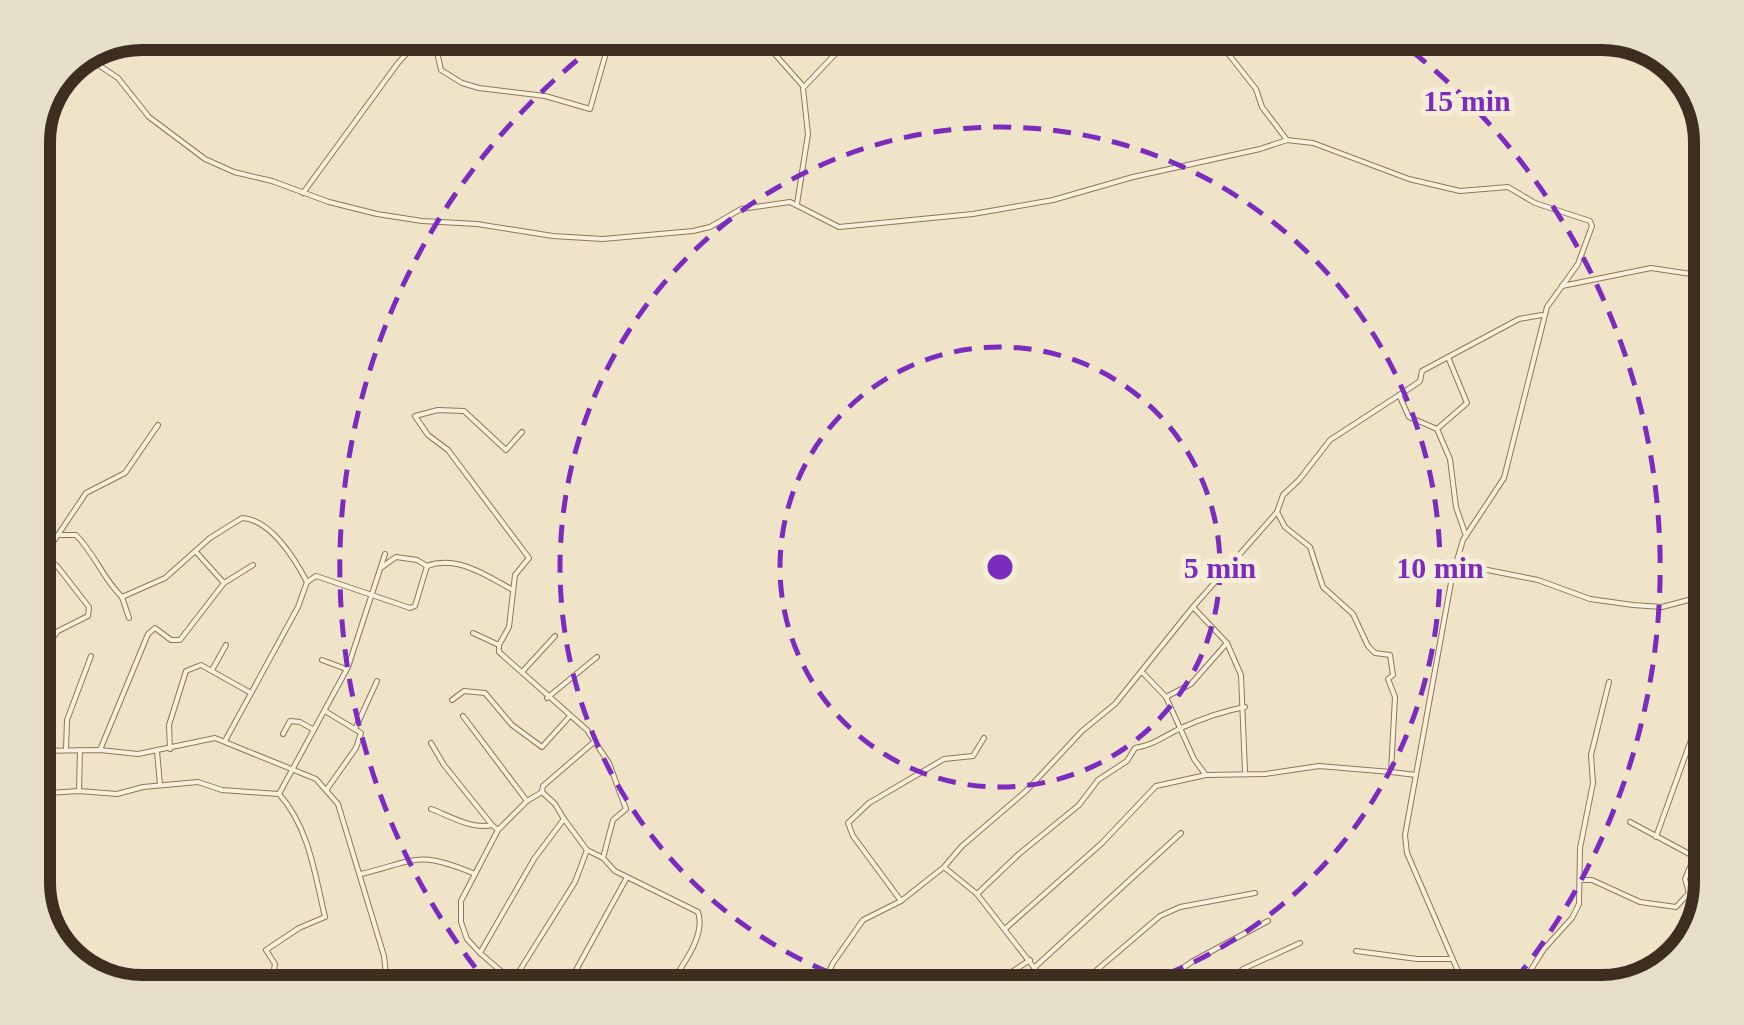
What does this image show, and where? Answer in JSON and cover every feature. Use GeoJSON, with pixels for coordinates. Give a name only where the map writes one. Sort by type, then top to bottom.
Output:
{"type":"FeatureCollection","features":[{"type":"Feature","properties":{"kind":"street"},"geometry":{"type":"LineString","coordinates":[[303,193],[411,50]]}},
{"type":"Feature","properties":{"kind":"street"},"geometry":{"type":"LineString","coordinates":[[434,50],[438,52],[441,70],[462,83],[545,96],[590,109],[607,50]]}},
{"type":"Feature","properties":{"kind":"street"},"geometry":{"type":"LineString","coordinates":[[770,50],[803,86],[808,134],[798,204]]}},
{"type":"Feature","properties":{"kind":"street"},"geometry":{"type":"LineString","coordinates":[[803,86],[839,50]]}},
{"type":"Feature","properties":{"kind":"street"},"geometry":{"type":"LineString","coordinates":[[1226,50],[1256,89],[1262,107],[1287,140]]}},
{"type":"Feature","properties":{"kind":"street"},"geometry":{"type":"LineString","coordinates":[[96,63],[118,78],[149,117],[204,158],[234,172],[330,202],[407,218],[602,239],[701,230],[741,209],[798,204],[839,227],[973,214],[1053,200],[1287,140],[1313,143],[1409,180],[1460,191],[1508,186],[1542,206],[1582,217],[1592,226],[1578,264],[1544,316],[1504,478],[1466,536],[1447,599],[1406,835],[1407,853],[1460,975]]}},
{"type":"Feature","properties":{"kind":"street"},"geometry":{"type":"LineString","coordinates":[[1562,286],[1651,268],[1694,274]]}},
{"type":"Feature","properties":{"kind":"street"},"geometry":{"type":"LineString","coordinates":[[828,975],[863,920],[901,901],[944,867],[1115,704],[1277,512],[1282,495],[1330,440],[1420,381],[1422,371],[1520,320],[1544,316]]}},
{"type":"Feature","properties":{"kind":"street"},"geometry":{"type":"LineString","coordinates":[[1437,428],[1467,403],[1448,357]]}},
{"type":"Feature","properties":{"kind":"street"},"geometry":{"type":"LineString","coordinates":[[1398,396],[1409,417],[1437,428],[1450,459],[1456,508],[1466,536]]}},
{"type":"Feature","properties":{"kind":"street"},"geometry":{"type":"LineString","coordinates":[[522,432],[506,450],[464,411],[438,410],[415,416],[428,436],[448,450],[529,558],[515,575],[508,627],[498,652],[583,726],[609,764],[626,809],[614,820],[603,858]]}},
{"type":"Feature","properties":{"kind":"street"},"geometry":{"type":"LineString","coordinates":[[50,549],[86,493],[123,474],[158,426]]}},
{"type":"Feature","properties":{"kind":"street"},"geometry":{"type":"LineString","coordinates":[[1277,512],[1285,527],[1310,547],[1323,587],[1353,614],[1368,646],[1375,653],[1390,655],[1394,675],[1388,679],[1388,686],[1395,698],[1391,772]]}},
{"type":"Feature","properties":{"kind":"street"},"geometry":{"type":"LineString","coordinates":[[122,597],[165,578],[210,538],[236,520],[249,517],[296,560],[307,582]]}},
{"type":"Feature","properties":{"kind":"street"},"geometry":{"type":"LineString","coordinates":[[60,535],[76,535],[91,550],[122,597],[129,618]]}},
{"type":"Feature","properties":{"kind":"street"},"geometry":{"type":"LineString","coordinates":[[196,552],[224,583]]}},
{"type":"Feature","properties":{"kind":"street"},"geometry":{"type":"LineString","coordinates":[[279,794],[347,670],[385,554]]}},
{"type":"Feature","properties":{"kind":"street"},"geometry":{"type":"LineString","coordinates":[[382,568],[396,557],[427,566],[456,564],[472,568],[512,590]]}},
{"type":"Feature","properties":{"kind":"street"},"geometry":{"type":"LineString","coordinates":[[50,563],[88,607],[88,616],[58,632],[50,642]]}},
{"type":"Feature","properties":{"kind":"street"},"geometry":{"type":"LineString","coordinates":[[1457,564],[1538,580],[1590,599],[1662,607],[1694,599]]}},
{"type":"Feature","properties":{"kind":"street"},"geometry":{"type":"LineString","coordinates":[[100,750],[148,634],[155,628],[171,640],[180,640],[224,583],[252,565]]}},
{"type":"Feature","properties":{"kind":"street"},"geometry":{"type":"LineString","coordinates":[[226,741],[298,607],[307,582],[316,576],[410,608],[415,606],[427,566]]}},
{"type":"Feature","properties":{"kind":"street"},"geometry":{"type":"LineString","coordinates":[[1193,607],[1228,642],[1241,675],[1245,773]]}},
{"type":"Feature","properties":{"kind":"street"},"geometry":{"type":"LineString","coordinates":[[473,634],[499,645]]}},
{"type":"Feature","properties":{"kind":"street"},"geometry":{"type":"LineString","coordinates":[[523,671],[555,636]]}},
{"type":"Feature","properties":{"kind":"street"},"geometry":{"type":"LineString","coordinates":[[1166,697],[1191,684],[1228,642]]}},
{"type":"Feature","properties":{"kind":"street"},"geometry":{"type":"LineString","coordinates":[[212,670],[226,645]]}},
{"type":"Feature","properties":{"kind":"street"},"geometry":{"type":"LineString","coordinates":[[66,749],[66,720],[90,656]]}},
{"type":"Feature","properties":{"kind":"street"},"geometry":{"type":"LineString","coordinates":[[547,698],[598,657]]}},
{"type":"Feature","properties":{"kind":"street"},"geometry":{"type":"LineString","coordinates":[[322,660],[347,670]]}},
{"type":"Feature","properties":{"kind":"street"},"geometry":{"type":"LineString","coordinates":[[170,749],[170,726],[186,671],[200,665],[250,693]]}},
{"type":"Feature","properties":{"kind":"street"},"geometry":{"type":"LineString","coordinates":[[1144,673],[1166,697],[1206,775]]}},
{"type":"Feature","properties":{"kind":"street"},"geometry":{"type":"LineString","coordinates":[[356,727],[377,681]]}},
{"type":"Feature","properties":{"kind":"street"},"geometry":{"type":"LineString","coordinates":[[1527,975],[1576,912],[1580,848],[1593,783],[1591,755],[1609,682]]}},
{"type":"Feature","properties":{"kind":"street"},"geometry":{"type":"LineString","coordinates":[[452,700],[464,691],[486,693],[512,725],[542,747],[570,716]]}},
{"type":"Feature","properties":{"kind":"street"},"geometry":{"type":"LineString","coordinates":[[977,894],[1080,805],[1098,780],[1127,761],[1134,748],[1154,745],[1180,729],[1244,706]]}},
{"type":"Feature","properties":{"kind":"street"},"geometry":{"type":"LineString","coordinates":[[325,710],[361,732],[356,748],[327,788]]}},
{"type":"Feature","properties":{"kind":"street"},"geometry":{"type":"LineString","coordinates":[[462,716],[527,802]]}},
{"type":"Feature","properties":{"kind":"street"},"geometry":{"type":"LineString","coordinates":[[283,734],[290,721],[314,730]]}},
{"type":"Feature","properties":{"kind":"street"},"geometry":{"type":"LineString","coordinates":[[50,750],[138,754],[215,738],[316,779],[338,804],[384,956],[386,975]]}},
{"type":"Feature","properties":{"kind":"street"},"geometry":{"type":"LineString","coordinates":[[901,901],[852,836],[848,823],[869,802],[944,759],[973,756],[984,738]]}},
{"type":"Feature","properties":{"kind":"street"},"geometry":{"type":"LineString","coordinates":[[1656,837],[1694,739]]}},
{"type":"Feature","properties":{"kind":"street"},"geometry":{"type":"LineString","coordinates":[[505,975],[467,938],[461,922],[461,901],[498,830],[542,792],[543,786],[568,761],[594,742]]}},
{"type":"Feature","properties":{"kind":"street"},"geometry":{"type":"LineString","coordinates":[[431,743],[444,765],[498,830]]}},
{"type":"Feature","properties":{"kind":"street"},"geometry":{"type":"LineString","coordinates":[[79,791],[80,750]]}},
{"type":"Feature","properties":{"kind":"street"},"geometry":{"type":"LineString","coordinates":[[157,751],[160,785]]}},
{"type":"Feature","properties":{"kind":"street"},"geometry":{"type":"LineString","coordinates":[[1006,928],[1102,843],[1156,786],[1206,775],[1264,774],[1318,766],[1416,775]]}},
{"type":"Feature","properties":{"kind":"street"},"geometry":{"type":"LineString","coordinates":[[50,793],[117,794],[198,782],[222,790],[279,794],[300,825],[326,917],[299,928],[266,950],[275,964],[273,975]]}},
{"type":"Feature","properties":{"kind":"street"},"geometry":{"type":"LineString","coordinates":[[542,792],[555,804],[586,850],[603,858],[626,878],[694,908],[701,917],[699,933],[675,975]]}},
{"type":"Feature","properties":{"kind":"street"},"geometry":{"type":"LineString","coordinates":[[432,809],[466,823],[492,826]]}},
{"type":"Feature","properties":{"kind":"street"},"geometry":{"type":"LineString","coordinates":[[480,953],[534,858],[564,819]]}},
{"type":"Feature","properties":{"kind":"street"},"geometry":{"type":"LineString","coordinates":[[1630,822],[1694,856]]}},
{"type":"Feature","properties":{"kind":"street"},"geometry":{"type":"LineString","coordinates":[[1035,967],[1181,833]]}},
{"type":"Feature","properties":{"kind":"street"},"geometry":{"type":"LineString","coordinates":[[518,975],[578,876],[586,850]]}},
{"type":"Feature","properties":{"kind":"street"},"geometry":{"type":"LineString","coordinates":[[360,874],[422,856],[475,874]]}},
{"type":"Feature","properties":{"kind":"street"},"geometry":{"type":"LineString","coordinates":[[1580,880],[1592,880],[1640,902],[1674,908],[1688,893],[1684,883],[1694,859]]}},
{"type":"Feature","properties":{"kind":"street"},"geometry":{"type":"LineString","coordinates":[[944,867],[977,894],[1041,975]]}},
{"type":"Feature","properties":{"kind":"street"},"geometry":{"type":"LineString","coordinates":[[573,975],[626,878]]}},
{"type":"Feature","properties":{"kind":"street"},"geometry":{"type":"LineString","coordinates":[[1091,975],[1160,916],[1180,908],[1256,893]]}},
{"type":"Feature","properties":{"kind":"street"},"geometry":{"type":"LineString","coordinates":[[1173,975],[1268,921]]}},
{"type":"Feature","properties":{"kind":"street"},"geometry":{"type":"LineString","coordinates":[[1238,975],[1300,943]]}},
{"type":"Feature","properties":{"kind":"street"},"geometry":{"type":"LineString","coordinates":[[1356,951],[1417,959],[1453,958]]}},
{"type":"Feature","properties":{"kind":"street"},"geometry":{"type":"LineString","coordinates":[[1008,975],[1030,960]]}}]}
